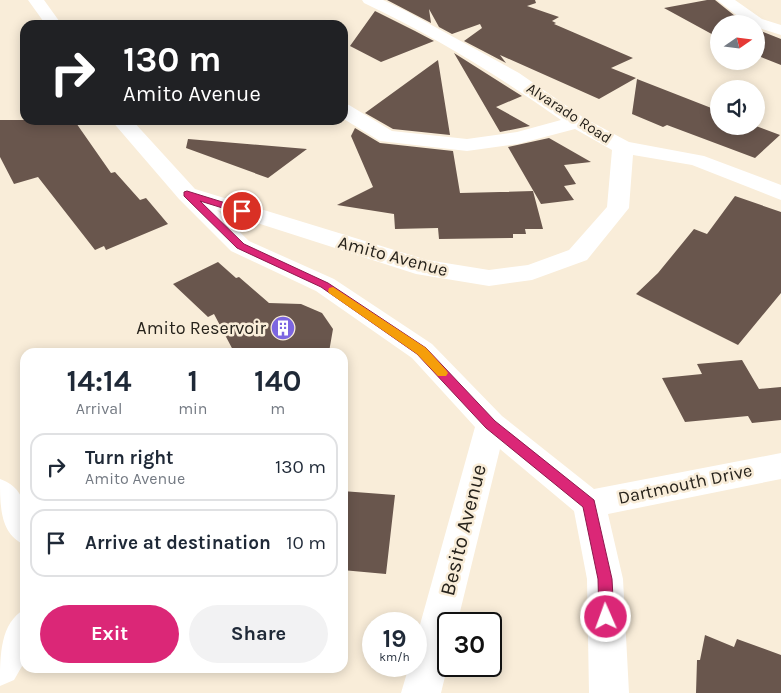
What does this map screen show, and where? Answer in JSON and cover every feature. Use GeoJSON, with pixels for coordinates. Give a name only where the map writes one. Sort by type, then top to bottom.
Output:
{"type":"FeatureCollection","features":[{"type":"Feature","properties":{"kind":"street"},"geometry":{"type":"LineString","coordinates":[[36,0],[50,20]]}},
{"type":"Feature","properties":{"kind":"street","name":"Alvarado Road"},"geometry":{"type":"LineString","coordinates":[[370,0],[400,14],[513,76],[577,122],[623,147],[697,160],[781,193]]}},
{"type":"Feature","properties":{"kind":"street"},"geometry":{"type":"LineString","coordinates":[[725,0],[756,22],[781,30]]}},
{"type":"Feature","properties":{"kind":"street"},"geometry":{"type":"LineString","coordinates":[[348,113],[387,137],[467,145],[518,138],[577,122]]}},
{"type":"Feature","properties":{"kind":"street"},"geometry":{"type":"LineString","coordinates":[[125,125],[187,194],[240,246],[325,285],[422,351],[491,424],[589,504],[605,579],[609,693]]}},
{"type":"Feature","properties":{"kind":"street","name":"Amito Avenue"},"geometry":{"type":"LineString","coordinates":[[187,194],[425,268],[489,278],[532,272],[578,255],[618,208],[623,147]]}},
{"type":"Feature","properties":{"kind":"street","name":"Besito Avenue"},"geometry":{"type":"LineString","coordinates":[[421,693],[491,424]]}},
{"type":"Feature","properties":{"kind":"street","name":"Dartmouth Drive"},"geometry":{"type":"LineString","coordinates":[[589,504],[781,466]]}},
{"type":"Feature","properties":{"kind":"street"},"geometry":{"type":"LineString","coordinates":[[0,492],[20,522]]}},
{"type":"Feature","properties":{"kind":"street"},"geometry":{"type":"LineString","coordinates":[[0,667],[20,635]]}},
{"type":"Feature","properties":{"kind":"building"},"geometry":{"type":"Polygon","coordinates":[[[387,0],[535,0],[536,3],[527,6],[559,17],[552,21],[556,23],[554,24],[633,58],[611,68],[636,78],[599,99],[500,55],[506,63],[464,41],[482,28],[480,24],[452,34],[439,27],[429,9],[431,23],[387,0]]]}},
{"type":"Feature","properties":{"kind":"building"},"geometry":{"type":"Polygon","coordinates":[[[715,0],[734,15],[710,15],[710,33],[664,8],[715,0]]]}},
{"type":"Feature","properties":{"kind":"building"},"geometry":{"type":"Polygon","coordinates":[[[375,11],[434,41],[381,62],[350,46],[375,11]]]}},
{"type":"Feature","properties":{"kind":"building"},"geometry":{"type":"Polygon","coordinates":[[[765,33],[781,39],[781,65],[765,59],[765,33]]]}},
{"type":"Feature","properties":{"kind":"building"},"geometry":{"type":"Polygon","coordinates":[[[454,53],[522,96],[496,107],[530,126],[500,132],[454,53]]]}},
{"type":"Feature","properties":{"kind":"building"},"geometry":{"type":"Polygon","coordinates":[[[438,60],[450,135],[393,129],[365,113],[438,60]]]}},
{"type":"Feature","properties":{"kind":"building"},"geometry":{"type":"Polygon","coordinates":[[[637,79],[710,107],[710,135],[765,135],[765,129],[780,135],[755,158],[667,125],[663,127],[632,114],[637,79]]]}},
{"type":"Feature","properties":{"kind":"building"},"geometry":{"type":"Polygon","coordinates":[[[0,120],[20,120],[20,125],[77,125],[111,173],[115,172],[140,200],[146,198],[168,224],[106,250],[104,246],[95,250],[38,177],[14,184],[0,157],[0,120]]]}},
{"type":"Feature","properties":{"kind":"building"},"geometry":{"type":"Polygon","coordinates":[[[355,128],[380,143],[453,151],[460,193],[533,191],[543,229],[525,229],[526,234],[513,234],[513,238],[439,239],[438,228],[395,229],[394,214],[337,205],[373,187],[351,136],[355,128]]]}},
{"type":"Feature","properties":{"kind":"building"},"geometry":{"type":"Polygon","coordinates":[[[549,138],[591,162],[564,165],[576,184],[564,186],[574,200],[541,204],[508,147],[549,138]]]}},
{"type":"Feature","properties":{"kind":"building"},"geometry":{"type":"Polygon","coordinates":[[[188,139],[307,149],[268,178],[186,148],[188,139]]]}},
{"type":"Feature","properties":{"kind":"building"},"geometry":{"type":"Polygon","coordinates":[[[735,196],[781,212],[781,293],[738,345],[636,294],[658,273],[694,229],[707,234],[735,196]]]}},
{"type":"Feature","properties":{"kind":"building"},"geometry":{"type":"Polygon","coordinates":[[[218,262],[269,303],[301,304],[322,313],[333,329],[330,348],[232,348],[214,314],[208,317],[173,284],[218,262]]]}},
{"type":"Feature","properties":{"kind":"building"},"geometry":{"type":"Polygon","coordinates":[[[742,360],[759,389],[781,387],[781,420],[752,423],[748,416],[685,422],[662,378],[702,374],[697,364],[742,360]]]}},
{"type":"Feature","properties":{"kind":"building"},"geometry":{"type":"Polygon","coordinates":[[[348,491],[395,495],[386,574],[348,571],[348,491]]]}},
{"type":"Feature","properties":{"kind":"building"},"geometry":{"type":"Polygon","coordinates":[[[705,635],[734,647],[737,639],[781,655],[781,693],[696,693],[697,660],[700,660],[705,635]]]}},
{"type":"Feature","properties":{"kind":"slow traffic"},"geometry":{"type":"LineString","coordinates":[[333,291],[422,351],[442,373]]}},
{"type":"Feature","properties":{"kind":"place","name":"Amito Reservoir"},"geometry":{"type":"Point","coordinates":[283,328]}},
{"type":"Feature","properties":{"kind":"route"},"geometry":{"type":"LineString","coordinates":[[242,211],[187,194],[240,246],[325,285],[422,351],[491,424],[589,504],[605,579],[606,617]]}}]}
